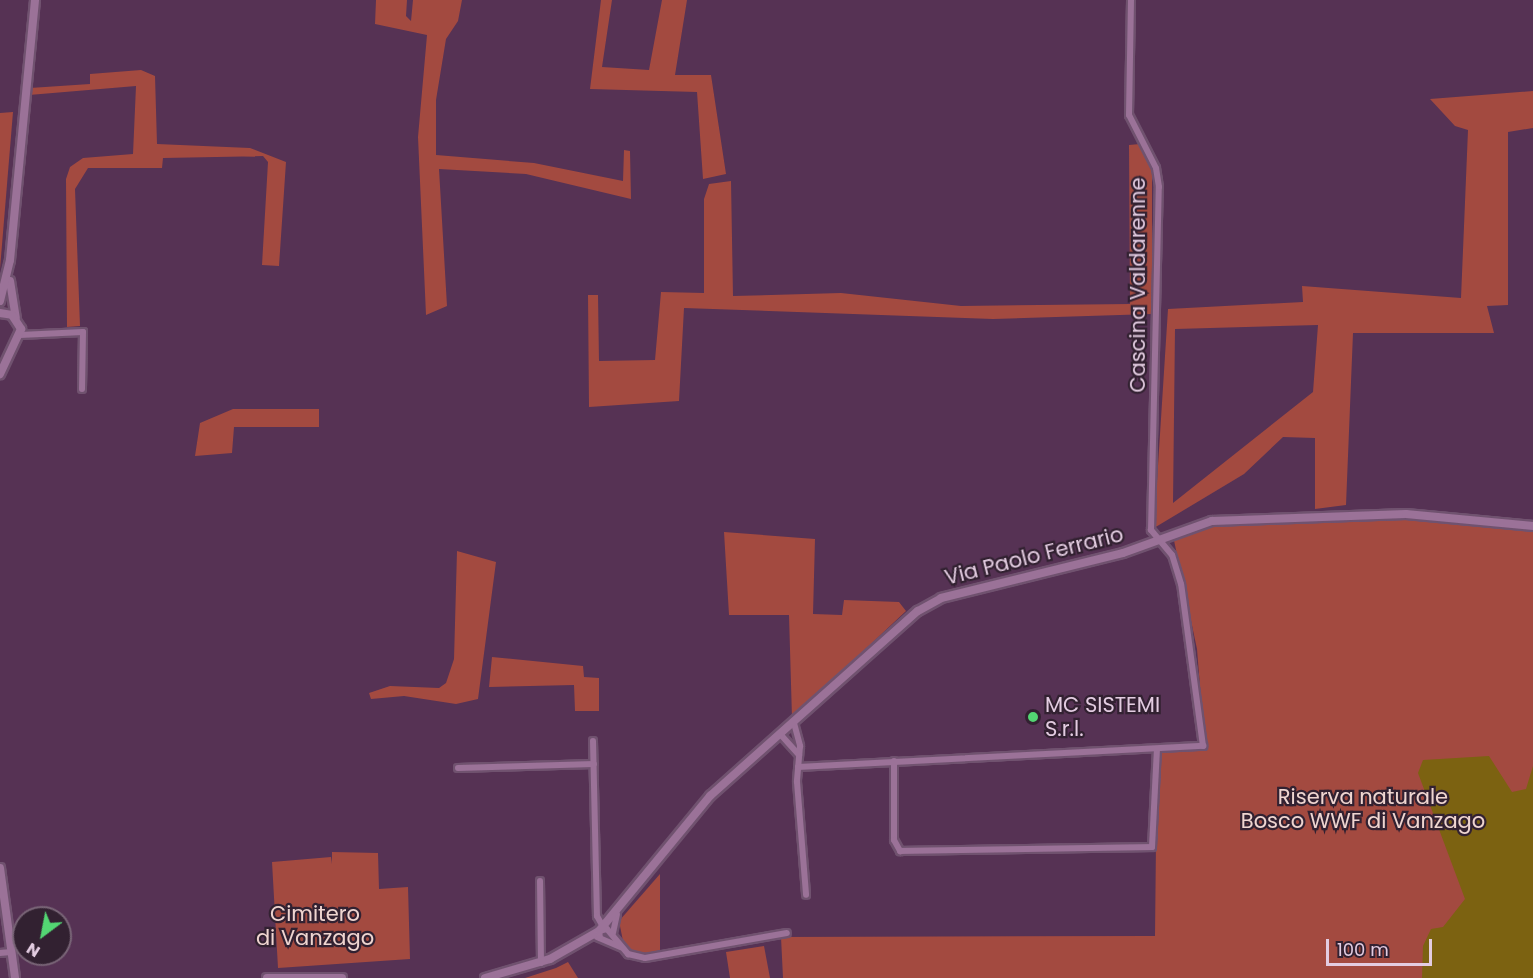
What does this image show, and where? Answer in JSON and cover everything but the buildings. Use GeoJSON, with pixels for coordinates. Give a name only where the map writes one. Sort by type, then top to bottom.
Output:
{"type":"FeatureCollection","features":[{"type":"Feature","properties":{"kind":"street"},"geometry":{"type":"LineString","coordinates":[[0,302],[10,260],[35,0]]}},
{"type":"Feature","properties":{"kind":"street","name":"Cascina Valdarenne"},"geometry":{"type":"LineString","coordinates":[[1131,0],[1129,115],[1156,168],[1159,187],[1151,530],[1155,540]]}},
{"type":"Feature","properties":{"kind":"street"},"geometry":{"type":"LineString","coordinates":[[0,374],[20,335],[16,319],[10,260]]}},
{"type":"Feature","properties":{"kind":"street"},"geometry":{"type":"LineString","coordinates":[[0,313],[16,319]]}},
{"type":"Feature","properties":{"kind":"street"},"geometry":{"type":"LineString","coordinates":[[20,335],[83,332],[82,389]]}},
{"type":"Feature","properties":{"kind":"street"},"geometry":{"type":"LineString","coordinates":[[0,348],[14,344]]}},
{"type":"Feature","properties":{"kind":"street","name":"Via Paolo Ferrario"},"geometry":{"type":"LineString","coordinates":[[489,978],[541,963],[598,933],[617,914],[710,796],[918,611],[941,598],[1155,540],[1212,521],[1344,514],[1448,516],[1533,526]]}},
{"type":"Feature","properties":{"kind":"street"},"geometry":{"type":"LineString","coordinates":[[798,768],[1203,746],[1181,584],[1172,555],[1155,540]]}},
{"type":"Feature","properties":{"kind":"street"},"geometry":{"type":"LineString","coordinates":[[794,723],[799,755],[806,895]]}},
{"type":"Feature","properties":{"kind":"street"},"geometry":{"type":"LineString","coordinates":[[781,735],[799,755]]}},
{"type":"Feature","properties":{"kind":"street"},"geometry":{"type":"LineString","coordinates":[[593,741],[598,933]]}},
{"type":"Feature","properties":{"kind":"street"},"geometry":{"type":"LineString","coordinates":[[894,761],[894,840],[900,851],[1152,848],[1156,749]]}},
{"type":"Feature","properties":{"kind":"street"},"geometry":{"type":"LineString","coordinates":[[458,768],[594,764]]}},
{"type":"Feature","properties":{"kind":"street"},"geometry":{"type":"LineString","coordinates":[[0,868],[15,978]]}},
{"type":"Feature","properties":{"kind":"street"},"geometry":{"type":"LineString","coordinates":[[540,881],[541,963]]}},
{"type":"Feature","properties":{"kind":"street"},"geometry":{"type":"LineString","coordinates":[[617,914],[613,933],[621,947]]}},
{"type":"Feature","properties":{"kind":"street"},"geometry":{"type":"LineString","coordinates":[[598,933],[613,933]]}},
{"type":"Feature","properties":{"kind":"street"},"geometry":{"type":"LineString","coordinates":[[598,933],[634,956],[652,958],[786,933]]}},
{"type":"Feature","properties":{"kind":"street"},"geometry":{"type":"LineString","coordinates":[[0,953],[11,952]]}},
{"type":"Feature","properties":{"kind":"street"},"geometry":{"type":"LineString","coordinates":[[267,978],[342,978]]}},
{"type":"Feature","properties":{"kind":"green space"},"geometry":{"type":"Polygon","coordinates":[[[376,0],[407,0],[406,16],[411,21],[413,0],[462,0],[458,21],[446,39],[436,100],[436,155],[534,163],[623,181],[624,150],[630,151],[631,199],[526,174],[439,169],[447,306],[426,315],[418,137],[427,35],[375,24],[376,0]]]}},
{"type":"Feature","properties":{"kind":"green space"},"geometry":{"type":"Polygon","coordinates":[[[601,0],[612,0],[602,67],[649,70],[662,0],[687,0],[675,75],[711,75],[726,174],[703,179],[697,92],[590,89],[601,0]]]}},
{"type":"Feature","properties":{"kind":"green space"},"geometry":{"type":"Polygon","coordinates":[[[141,70],[155,76],[157,144],[250,148],[286,162],[279,266],[262,265],[268,162],[263,156],[163,158],[162,168],[88,168],[75,189],[80,326],[67,327],[66,179],[70,167],[83,158],[133,154],[136,86],[29,95],[30,88],[90,84],[90,74],[141,70]]]}},
{"type":"Feature","properties":{"kind":"green space"},"geometry":{"type":"Polygon","coordinates":[[[1533,91],[1533,128],[1508,132],[1508,305],[1487,306],[1494,333],[1353,333],[1346,505],[1315,509],[1315,438],[1283,437],[1244,474],[1154,528],[1168,309],[1303,302],[1302,286],[1461,298],[1468,130],[1455,126],[1430,99],[1533,91]],[[1318,325],[1175,329],[1173,503],[1313,392],[1318,325]]]}},
{"type":"Feature","properties":{"kind":"green space"},"geometry":{"type":"Polygon","coordinates":[[[13,112],[0,269],[0,113],[13,112]]]}},
{"type":"Feature","properties":{"kind":"green space"},"geometry":{"type":"Polygon","coordinates":[[[1140,144],[1152,169],[1152,314],[993,319],[684,308],[679,401],[589,407],[588,295],[598,295],[599,361],[655,360],[661,292],[704,293],[704,199],[709,184],[731,181],[733,296],[841,293],[961,306],[1130,304],[1129,145],[1140,144]]]}},
{"type":"Feature","properties":{"kind":"green space"},"geometry":{"type":"Polygon","coordinates":[[[233,409],[319,409],[319,427],[234,427],[232,453],[195,456],[200,423],[233,409]]]}},
{"type":"Feature","properties":{"kind":"green space","name":"Riserva naturale Bosco WWF di Vanzago"},"geometry":{"type":"Polygon","coordinates":[[[1346,514],[1533,525],[1533,978],[783,978],[781,937],[1155,936],[1157,750],[1205,749],[1197,649],[1172,531],[1189,524],[1346,514]]]}},
{"type":"Feature","properties":{"kind":"green space"},"geometry":{"type":"Polygon","coordinates":[[[724,532],[815,539],[813,614],[842,615],[844,600],[899,602],[906,611],[792,718],[789,615],[729,615],[724,532]]]}},
{"type":"Feature","properties":{"kind":"green space"},"geometry":{"type":"Polygon","coordinates":[[[457,551],[496,562],[478,699],[456,704],[404,696],[371,699],[369,693],[390,686],[439,688],[446,683],[454,659],[457,551]]]}},
{"type":"Feature","properties":{"kind":"green space"},"geometry":{"type":"Polygon","coordinates":[[[492,657],[583,666],[584,677],[599,678],[599,711],[575,711],[574,685],[489,687],[492,657]]]}},
{"type":"Feature","properties":{"kind":"green space","name":"Cimitero di Vanzago"},"geometry":{"type":"Polygon","coordinates":[[[332,852],[378,853],[379,889],[408,887],[410,959],[278,968],[272,862],[331,857],[332,864],[332,852]]]}},
{"type":"Feature","properties":{"kind":"green space"},"geometry":{"type":"Polygon","coordinates":[[[660,874],[660,953],[635,953],[624,946],[619,921],[660,874]]]}},
{"type":"Feature","properties":{"kind":"green space"},"geometry":{"type":"Polygon","coordinates":[[[764,946],[770,978],[730,978],[726,952],[764,946]]]}},
{"type":"Feature","properties":{"kind":"green space"},"geometry":{"type":"Polygon","coordinates":[[[568,962],[578,978],[525,978],[556,968],[568,962]]]}},
{"type":"Feature","properties":{"kind":"shaded area"},"geometry":{"type":"Polygon","coordinates":[[[1489,756],[1512,792],[1526,789],[1533,766],[1533,978],[1422,978],[1423,946],[1431,929],[1443,927],[1465,899],[1418,773],[1423,760],[1489,756]]]}},
{"type":"Feature","properties":{"kind":"place","name":"MC SISTEMI S.r.l."},"geometry":{"type":"Point","coordinates":[1033,717]}}]}
